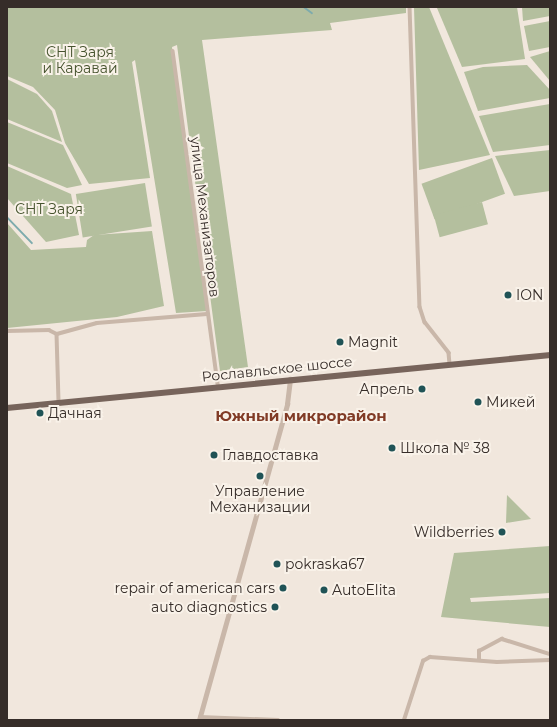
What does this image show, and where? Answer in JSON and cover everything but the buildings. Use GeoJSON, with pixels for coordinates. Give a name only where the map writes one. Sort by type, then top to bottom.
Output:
{"type":"FeatureCollection","features":[{"type":"Feature","properties":{"kind":"main road","name":"Рославльское шоссе"},"geometry":{"type":"LineString","coordinates":[[7,408],[218,386],[550,355]]}},
{"type":"Feature","properties":{"kind":"street"},"geometry":{"type":"LineString","coordinates":[[410,7],[420,307],[425,322],[448,353],[450,364]]}},
{"type":"Feature","properties":{"kind":"street","name":"улица Механизаторов"},"geometry":{"type":"LineString","coordinates":[[173,51],[207,314],[218,386]]}},
{"type":"Feature","properties":{"kind":"street"},"geometry":{"type":"LineString","coordinates":[[7,331],[49,330],[57,334],[97,323],[207,314]]}},
{"type":"Feature","properties":{"kind":"street"},"geometry":{"type":"LineString","coordinates":[[57,334],[59,402]]}},
{"type":"Feature","properties":{"kind":"street"},"geometry":{"type":"LineString","coordinates":[[278,720],[199,718],[287,404],[290,379]]}},
{"type":"Feature","properties":{"kind":"street"},"geometry":{"type":"LineString","coordinates":[[479,659],[479,651],[502,639],[550,654]]}},
{"type":"Feature","properties":{"kind":"street"},"geometry":{"type":"LineString","coordinates":[[404,720],[423,661],[430,657],[550,660]]}},
{"type":"Feature","properties":{"kind":"green space","name":"СНТ Заря и Каравай"},"geometry":{"type":"Polygon","coordinates":[[[7,7],[406,7],[406,13],[330,23],[332,30],[202,40],[248,367],[220,371],[177,45],[172,47],[207,311],[176,313],[135,60],[132,62],[150,178],[89,184],[65,143],[55,110],[33,87],[7,76],[7,7]]]}},
{"type":"Feature","properties":{"kind":"green space"},"geometry":{"type":"Polygon","coordinates":[[[414,7],[429,7],[490,155],[419,170],[414,7]]]}},
{"type":"Feature","properties":{"kind":"green space"},"geometry":{"type":"Polygon","coordinates":[[[517,7],[525,59],[462,67],[437,8],[517,7]]]}},
{"type":"Feature","properties":{"kind":"green space"},"geometry":{"type":"Polygon","coordinates":[[[522,7],[550,7],[550,16],[523,21],[522,7]]]}},
{"type":"Feature","properties":{"kind":"green space"},"geometry":{"type":"Polygon","coordinates":[[[550,21],[550,47],[529,51],[524,26],[550,21]]]}},
{"type":"Feature","properties":{"kind":"green space"},"geometry":{"type":"Polygon","coordinates":[[[550,51],[550,81],[530,57],[550,51]]]}},
{"type":"Feature","properties":{"kind":"green space"},"geometry":{"type":"Polygon","coordinates":[[[527,65],[550,90],[550,98],[478,111],[464,72],[483,67],[527,65]]]}},
{"type":"Feature","properties":{"kind":"green space"},"geometry":{"type":"Polygon","coordinates":[[[7,79],[37,94],[52,111],[62,142],[7,119],[7,79]]]}},
{"type":"Feature","properties":{"kind":"green space"},"geometry":{"type":"Polygon","coordinates":[[[550,104],[550,145],[493,152],[479,116],[550,104]]]}},
{"type":"Feature","properties":{"kind":"green space","name":"СНТ Заря"},"geometry":{"type":"Polygon","coordinates":[[[7,122],[63,145],[82,185],[67,188],[7,163],[7,122]]]}},
{"type":"Feature","properties":{"kind":"green space"},"geometry":{"type":"Polygon","coordinates":[[[550,150],[550,191],[514,196],[495,156],[550,150]]]}},
{"type":"Feature","properties":{"kind":"green space"},"geometry":{"type":"Polygon","coordinates":[[[492,158],[505,194],[435,219],[422,184],[492,158]]]}},
{"type":"Feature","properties":{"kind":"green space","name":"СНТ Заря"},"geometry":{"type":"Polygon","coordinates":[[[7,166],[71,194],[79,235],[46,242],[7,198],[7,166]]]}},
{"type":"Feature","properties":{"kind":"green space"},"geometry":{"type":"Polygon","coordinates":[[[145,183],[152,226],[83,237],[76,194],[145,183]]]}},
{"type":"Feature","properties":{"kind":"green space"},"geometry":{"type":"Polygon","coordinates":[[[482,202],[488,224],[440,237],[434,215],[482,202]]]}},
{"type":"Feature","properties":{"kind":"green space"},"geometry":{"type":"Polygon","coordinates":[[[7,223],[31,250],[86,247],[87,240],[94,235],[152,231],[164,306],[117,317],[7,328],[7,223]]]}},
{"type":"Feature","properties":{"kind":"green space"},"geometry":{"type":"Polygon","coordinates":[[[507,495],[531,519],[506,523],[507,495]]]}},
{"type":"Feature","properties":{"kind":"green space"},"geometry":{"type":"Polygon","coordinates":[[[550,546],[550,593],[470,598],[471,602],[550,598],[550,627],[441,617],[454,553],[550,546]]]}},
{"type":"Feature","properties":{"kind":"waterway"},"geometry":{"type":"LineString","coordinates":[[304,7],[312,13]]}},
{"type":"Feature","properties":{"kind":"waterway"},"geometry":{"type":"LineString","coordinates":[[7,217],[32,243]]}},
{"type":"Feature","properties":{"kind":"place","name":"ION"},"geometry":{"type":"Point","coordinates":[508,295]}},
{"type":"Feature","properties":{"kind":"place","name":"Magnit"},"geometry":{"type":"Point","coordinates":[340,342]}},
{"type":"Feature","properties":{"kind":"place","name":"Апрель"},"geometry":{"type":"Point","coordinates":[422,389]}},
{"type":"Feature","properties":{"kind":"place","name":"Микей"},"geometry":{"type":"Point","coordinates":[478,402]}},
{"type":"Feature","properties":{"kind":"place","name":"Дачная"},"geometry":{"type":"Point","coordinates":[40,413]}},
{"type":"Feature","properties":{"kind":"place","name":"Школа № 38"},"geometry":{"type":"Point","coordinates":[392,448]}},
{"type":"Feature","properties":{"kind":"place","name":"Главдоставка"},"geometry":{"type":"Point","coordinates":[214,455]}},
{"type":"Feature","properties":{"kind":"place","name":"Управление Механизации"},"geometry":{"type":"Point","coordinates":[260,476]}},
{"type":"Feature","properties":{"kind":"place","name":"Wildberries"},"geometry":{"type":"Point","coordinates":[502,532]}},
{"type":"Feature","properties":{"kind":"place","name":"pokraska67"},"geometry":{"type":"Point","coordinates":[277,564]}},
{"type":"Feature","properties":{"kind":"place","name":"repair of american cars"},"geometry":{"type":"Point","coordinates":[283,588]}},
{"type":"Feature","properties":{"kind":"place","name":"AutoElita"},"geometry":{"type":"Point","coordinates":[324,590]}},
{"type":"Feature","properties":{"kind":"place","name":"auto diagnostics"},"geometry":{"type":"Point","coordinates":[275,607]}},
{"type":"Feature","properties":{"kind":"district","name":"Южный микрорайон"},"geometry":{"type":"Point","coordinates":[301,416]}}]}
